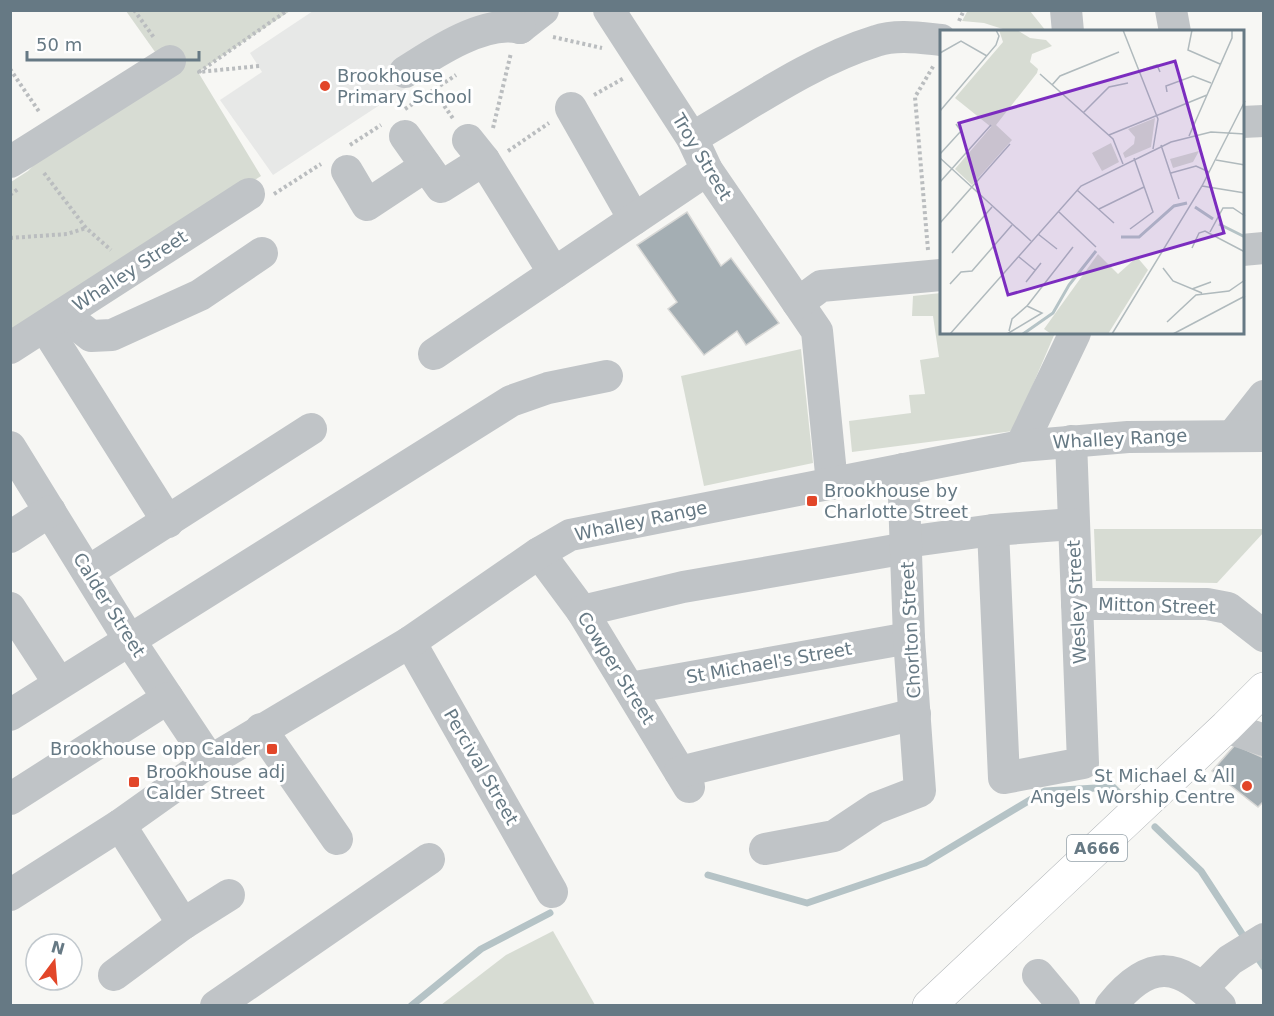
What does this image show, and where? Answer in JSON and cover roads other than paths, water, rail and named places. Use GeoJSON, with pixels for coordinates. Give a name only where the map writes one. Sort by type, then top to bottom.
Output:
{"type":"FeatureCollection","features":[{"type":"Feature","properties":{"kind":"highway","name":"A666"},"geometry":{"type":"LineString","coordinates":[[929,1005],[1226,727],[1263,689]]}},
{"type":"Feature","properties":{"kind":"street","name":"Troy Street"},"geometry":{"type":"LineString","coordinates":[[609,10],[692,138],[707,170],[817,331],[832,484]]}},
{"type":"Feature","properties":{"kind":"street"},"geometry":{"type":"LineString","coordinates":[[1066,10],[1068,30]]}},
{"type":"Feature","properties":{"kind":"street"},"geometry":{"type":"LineString","coordinates":[[1172,10],[1175,30]]}},
{"type":"Feature","properties":{"kind":"street"},"geometry":{"type":"LineString","coordinates":[[405,72],[464,39],[496,26],[506,24],[527,27]]}},
{"type":"Feature","properties":{"kind":"street"},"geometry":{"type":"LineString","coordinates":[[692,138],[816,67],[878,40],[915,37],[938,51]]}},
{"type":"Feature","properties":{"kind":"street"},"geometry":{"type":"LineString","coordinates":[[18,157],[170,61]]}},
{"type":"Feature","properties":{"kind":"street"},"geometry":{"type":"LineString","coordinates":[[571,108],[634,219]]}},
{"type":"Feature","properties":{"kind":"street"},"geometry":{"type":"LineString","coordinates":[[1244,122],[1263,121]]}},
{"type":"Feature","properties":{"kind":"street"},"geometry":{"type":"LineString","coordinates":[[405,136],[441,187],[476,150],[554,273]]}},
{"type":"Feature","properties":{"kind":"street"},"geometry":{"type":"LineString","coordinates":[[346,171],[367,205],[426,166]]}},
{"type":"Feature","properties":{"kind":"street"},"geometry":{"type":"LineString","coordinates":[[434,354],[707,170]]}},
{"type":"Feature","properties":{"kind":"street","name":"Whalley Street"},"geometry":{"type":"LineString","coordinates":[[10,348],[249,194]]}},
{"type":"Feature","properties":{"kind":"street"},"geometry":{"type":"LineString","coordinates":[[1244,250],[1263,248]]}},
{"type":"Feature","properties":{"kind":"street"},"geometry":{"type":"LineString","coordinates":[[57,319],[77,325],[91,336],[112,335],[200,296],[261,253]]}},
{"type":"Feature","properties":{"kind":"street"},"geometry":{"type":"LineString","coordinates":[[798,303],[821,286],[936,276]]}},
{"type":"Feature","properties":{"kind":"street"},"geometry":{"type":"LineString","coordinates":[[57,319],[168,522]]}},
{"type":"Feature","properties":{"kind":"street"},"geometry":{"type":"LineString","coordinates":[[1021,446],[1075,334]]}},
{"type":"Feature","properties":{"kind":"street"},"geometry":{"type":"LineString","coordinates":[[10,715],[511,401],[548,388],[607,376]]}},
{"type":"Feature","properties":{"kind":"street"},"geometry":{"type":"LineString","coordinates":[[1249,435],[1263,396]]}},
{"type":"Feature","properties":{"kind":"street"},"geometry":{"type":"LineString","coordinates":[[89,571],[311,429]]}},
{"type":"Feature","properties":{"kind":"street","name":"Whalley Range"},"geometry":{"type":"LineString","coordinates":[[10,895],[120,825],[210,761],[410,642],[539,553],[570,535],[1021,446],[1071,441],[1249,435]]}},
{"type":"Feature","properties":{"kind":"street","name":"Wesley Street"},"geometry":{"type":"LineString","coordinates":[[993,530],[1004,778],[1083,763],[1071,441]]}},
{"type":"Feature","properties":{"kind":"street","name":"Calder Street"},"geometry":{"type":"LineString","coordinates":[[10,447],[89,571],[130,641],[210,761]]}},
{"type":"Feature","properties":{"kind":"street","name":"Chorlton Street"},"geometry":{"type":"LineString","coordinates":[[765,849],[834,836],[876,808],[920,791],[909,638],[903,469]]}},
{"type":"Feature","properties":{"kind":"street"},"geometry":{"type":"LineString","coordinates":[[10,537],[50,512]]}},
{"type":"Feature","properties":{"kind":"street"},"geometry":{"type":"LineString","coordinates":[[582,611],[683,587],[906,545],[993,530],[1073,524]]}},
{"type":"Feature","properties":{"kind":"street","name":"Cowper Street"},"geometry":{"type":"LineString","coordinates":[[539,553],[582,611],[685,779],[915,714]]}},
{"type":"Feature","properties":{"kind":"street","name":"Mitton Street"},"geometry":{"type":"LineString","coordinates":[[1077,604],[1207,604],[1228,608],[1263,636]]}},
{"type":"Feature","properties":{"kind":"street"},"geometry":{"type":"LineString","coordinates":[[13,619],[58,683]]}},
{"type":"Feature","properties":{"kind":"street","name":"St Michael's Street"},"geometry":{"type":"LineString","coordinates":[[630,688],[909,638]]}},
{"type":"Feature","properties":{"kind":"street","name":"Percival Street"},"geometry":{"type":"LineString","coordinates":[[410,642],[552,892]]}},
{"type":"Feature","properties":{"kind":"street"},"geometry":{"type":"LineString","coordinates":[[10,799],[168,698]]}},
{"type":"Feature","properties":{"kind":"street"},"geometry":{"type":"LineString","coordinates":[[1226,727],[1263,740]]}},
{"type":"Feature","properties":{"kind":"street"},"geometry":{"type":"LineString","coordinates":[[261,729],[337,839]]}},
{"type":"Feature","properties":{"kind":"street"},"geometry":{"type":"LineString","coordinates":[[120,825],[183,924]]}},
{"type":"Feature","properties":{"kind":"street"},"geometry":{"type":"LineString","coordinates":[[216,1005],[429,859]]}},
{"type":"Feature","properties":{"kind":"street"},"geometry":{"type":"LineString","coordinates":[[114,975],[183,924],[229,895]]}},
{"type":"Feature","properties":{"kind":"street"},"geometry":{"type":"LineString","coordinates":[[1111,1005],[1125,988],[1147,973],[1160,970],[1173,973],[1211,996],[1230,960],[1263,939]]}},
{"type":"Feature","properties":{"kind":"street"},"geometry":{"type":"LineString","coordinates":[[1038,975],[1064,1005]]}},
{"type":"Feature","properties":{"kind":"waterway"},"geometry":{"type":"LineString","coordinates":[[708,875],[807,903],[925,863],[1045,791],[1113,787],[1122,796]]}},
{"type":"Feature","properties":{"kind":"waterway"},"geometry":{"type":"LineString","coordinates":[[1155,827],[1201,871],[1246,940]]}},
{"type":"Feature","properties":{"kind":"waterway"},"geometry":{"type":"LineString","coordinates":[[411,1006],[481,949],[550,913]]}},
{"type":"Feature","properties":{"kind":"waterway"},"geometry":{"type":"LineString","coordinates":[[1255,954],[1264,967]]}},
{"type":"Feature","properties":{"kind":"place","name":"Brookhouse Primary School"},"geometry":{"type":"Point","coordinates":[325,86]}},
{"type":"Feature","properties":{"kind":"place","name":"Brookhouse by Charlotte Street"},"geometry":{"type":"Point","coordinates":[812,501]}},
{"type":"Feature","properties":{"kind":"place","name":"Brookhouse opp Calder"},"geometry":{"type":"Point","coordinates":[272,749]}},
{"type":"Feature","properties":{"kind":"place","name":"Brookhouse adj Calder Street"},"geometry":{"type":"Point","coordinates":[134,782]}},
{"type":"Feature","properties":{"kind":"place","name":"St Michael & All Angels Worship Centre"},"geometry":{"type":"Point","coordinates":[1247,786]}}]}
